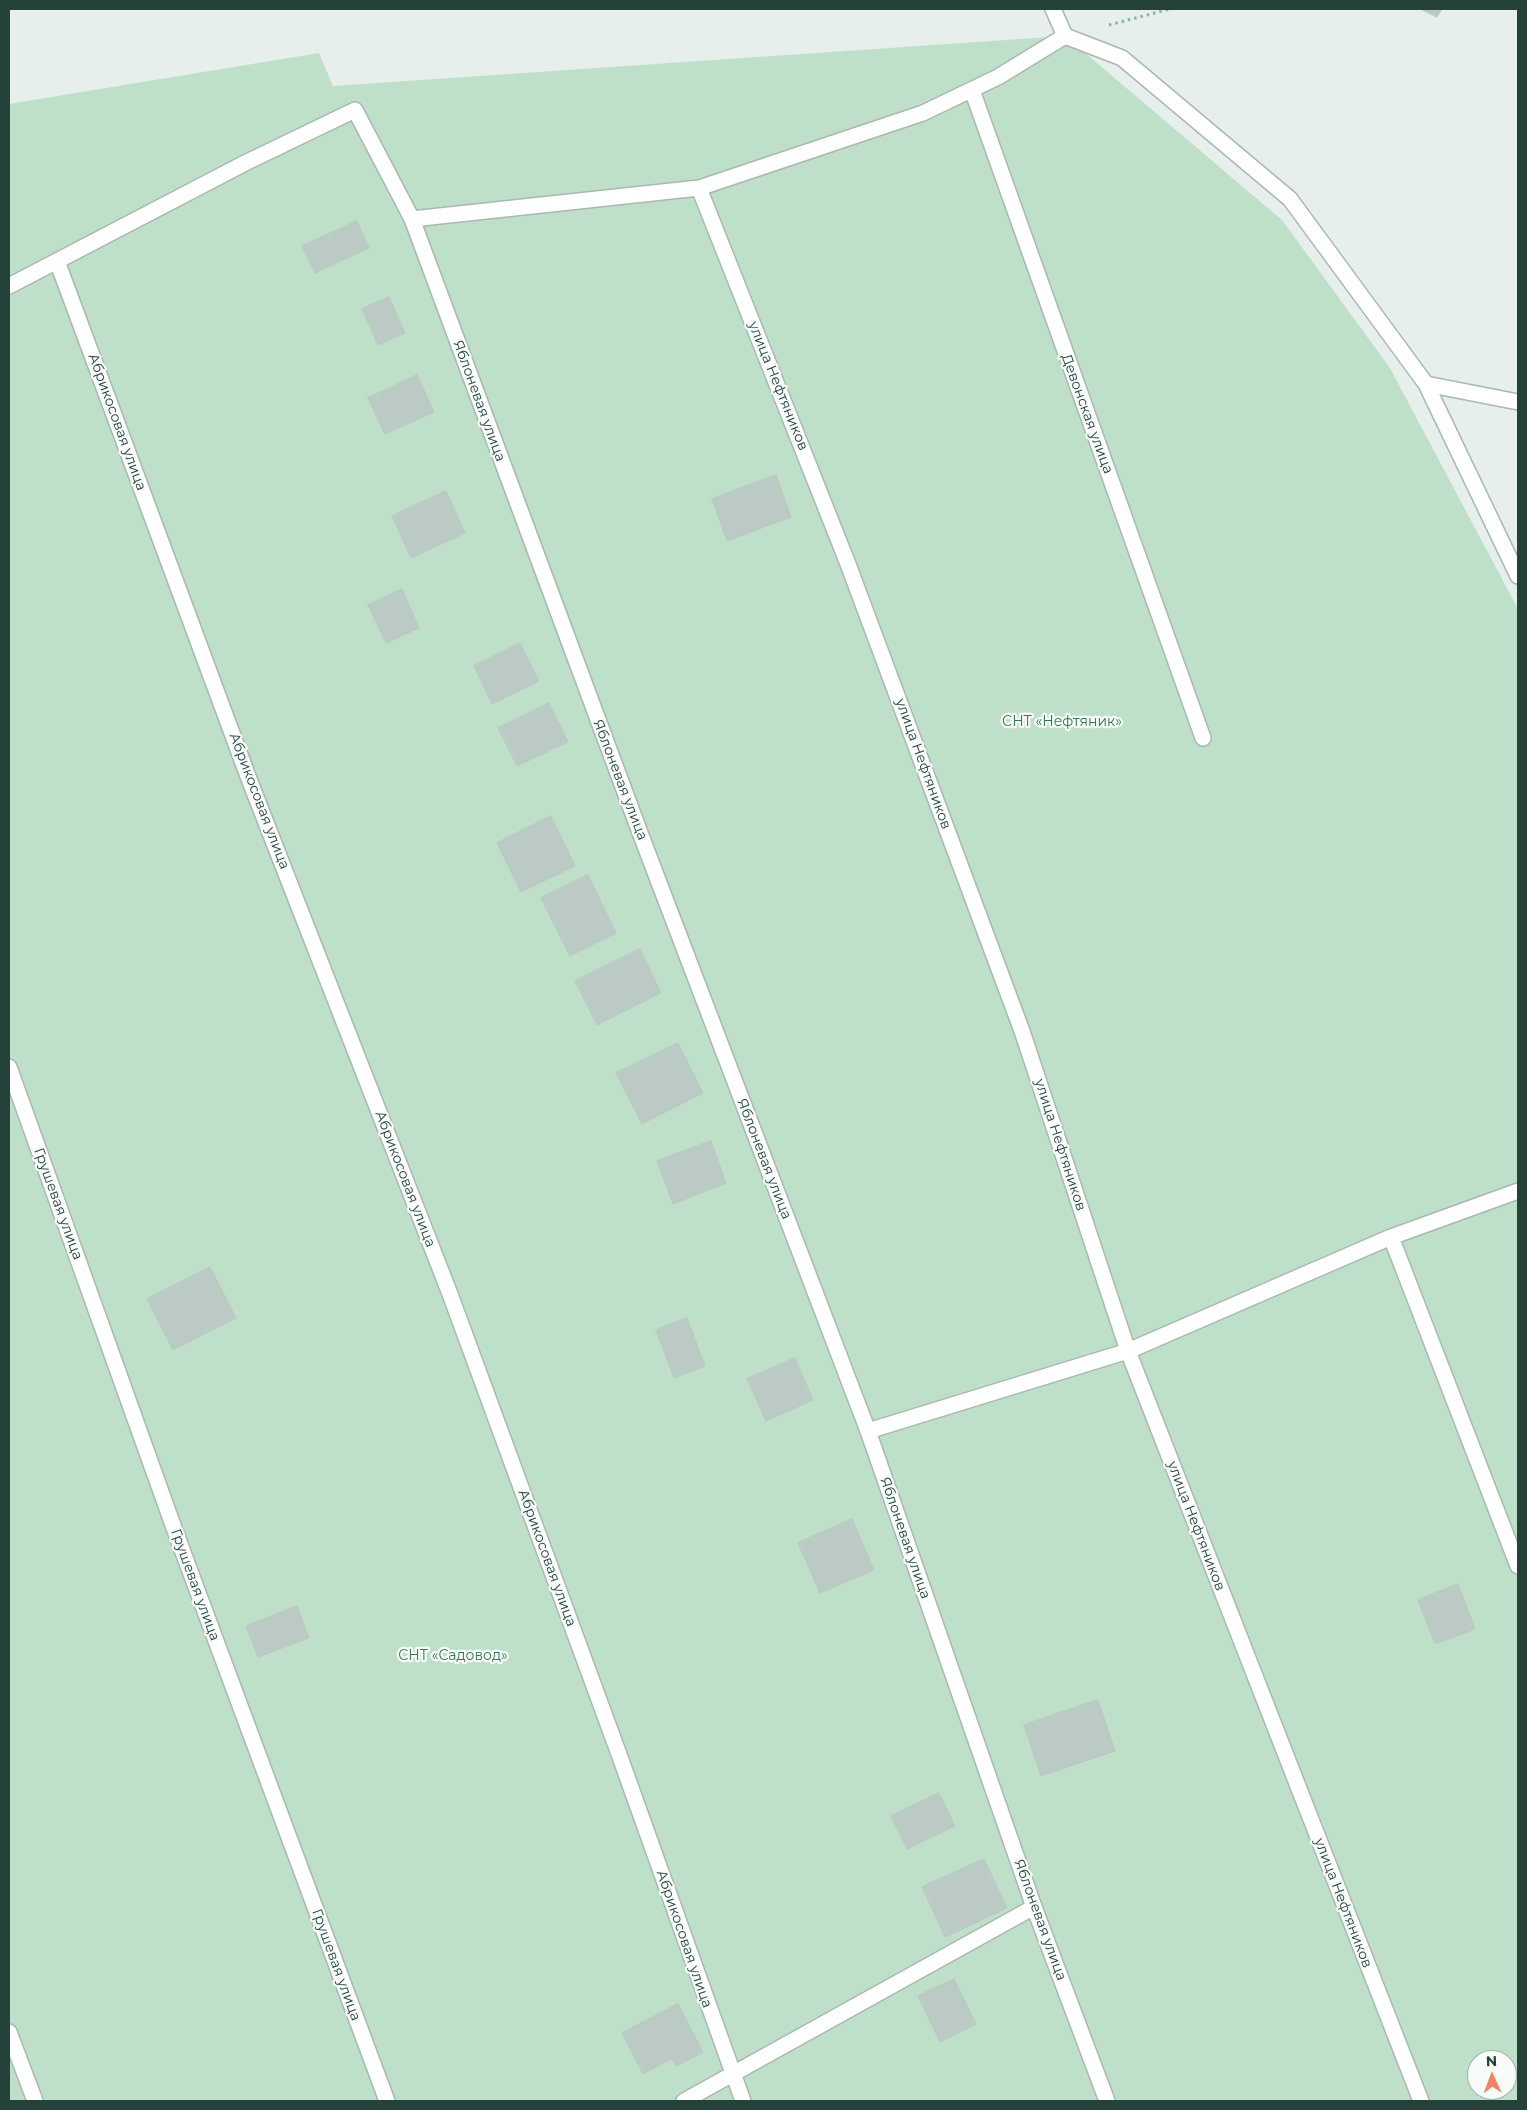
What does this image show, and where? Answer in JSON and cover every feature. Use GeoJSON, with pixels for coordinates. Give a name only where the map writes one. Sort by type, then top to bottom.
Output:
{"type":"FeatureCollection","features":[{"type":"Feature","properties":{"kind":"street"},"geometry":{"type":"LineString","coordinates":[[1053,9],[1065,36],[1122,58],[1290,199],[1426,384],[1518,576]]}},
{"type":"Feature","properties":{"kind":"street"},"geometry":{"type":"LineString","coordinates":[[412,219],[699,188],[923,113],[998,77],[1065,36]]}},
{"type":"Feature","properties":{"kind":"street","name":"Девонская улица"},"geometry":{"type":"LineString","coordinates":[[972,90],[1203,738]]}},
{"type":"Feature","properties":{"kind":"street","name":"Яблоневая улица"},"geometry":{"type":"LineString","coordinates":[[57,261],[245,164],[355,110],[412,219],[642,838],[868,1431],[1034,1907],[1107,2101]]}},
{"type":"Feature","properties":{"kind":"street","name":"улица Нефтяников"},"geometry":{"type":"LineString","coordinates":[[699,188],[848,564],[1019,1021],[1128,1350],[1421,2101]]}},
{"type":"Feature","properties":{"kind":"street"},"geometry":{"type":"LineString","coordinates":[[9,286],[57,261]]}},
{"type":"Feature","properties":{"kind":"street","name":"Абрикосовая улица"},"geometry":{"type":"LineString","coordinates":[[57,261],[249,779],[450,1294],[620,1757],[743,2101]]}},
{"type":"Feature","properties":{"kind":"street"},"geometry":{"type":"LineString","coordinates":[[1426,384],[1518,402]]}},
{"type":"Feature","properties":{"kind":"street","name":"Грушевая улица"},"geometry":{"type":"LineString","coordinates":[[9,1067],[181,1546],[387,2101]]}},
{"type":"Feature","properties":{"kind":"street"},"geometry":{"type":"LineString","coordinates":[[868,1431],[1128,1350],[1391,1237],[1518,1191]]}},
{"type":"Feature","properties":{"kind":"street"},"geometry":{"type":"LineString","coordinates":[[1391,1237],[1518,1566]]}},
{"type":"Feature","properties":{"kind":"street"},"geometry":{"type":"LineString","coordinates":[[684,2101],[1034,1907]]}},
{"type":"Feature","properties":{"kind":"street"},"geometry":{"type":"LineString","coordinates":[[9,2032],[34,2101]]}},
{"type":"Feature","properties":{"kind":"path"},"geometry":{"type":"LineString","coordinates":[[1065,36],[1170,9]]}},
{"type":"Feature","properties":{"kind":"green space"},"geometry":{"type":"Polygon","coordinates":[[[1065,36],[1282,220],[1390,368],[1518,609],[1518,2101],[9,2101],[9,104],[319,53],[333,86],[1065,36]]]}},
{"type":"Feature","properties":{"kind":"building"},"geometry":{"type":"Polygon","coordinates":[[[1421,9],[1442,9],[1437,17],[1421,9]]]}},
{"type":"Feature","properties":{"kind":"building"},"geometry":{"type":"Polygon","coordinates":[[[357,221],[369,248],[315,273],[302,246],[357,221]]]}},
{"type":"Feature","properties":{"kind":"building"},"geometry":{"type":"Polygon","coordinates":[[[389,297],[405,333],[378,345],[362,309],[389,297]]]}},
{"type":"Feature","properties":{"kind":"building"},"geometry":{"type":"Polygon","coordinates":[[[417,375],[434,412],[385,434],[368,398],[417,375]]]}},
{"type":"Feature","properties":{"kind":"building"},"geometry":{"type":"Polygon","coordinates":[[[776,475],[791,517],[727,541],[712,499],[776,475]]]}},
{"type":"Feature","properties":{"kind":"building"},"geometry":{"type":"Polygon","coordinates":[[[446,491],[465,533],[411,558],[392,516],[446,491]]]}},
{"type":"Feature","properties":{"kind":"building"},"geometry":{"type":"Polygon","coordinates":[[[402,589],[419,628],[386,643],[368,605],[402,589]]]}},
{"type":"Feature","properties":{"kind":"building"},"geometry":{"type":"Polygon","coordinates":[[[520,643],[539,681],[492,704],[474,666],[520,643]]]}},
{"type":"Feature","properties":{"kind":"building"},"geometry":{"type":"Polygon","coordinates":[[[549,703],[568,742],[517,766],[498,728],[549,703]]]}},
{"type":"Feature","properties":{"kind":"building"},"geometry":{"type":"Polygon","coordinates":[[[551,816],[575,866],[521,892],[497,843],[551,816]]]}},
{"type":"Feature","properties":{"kind":"building"},"geometry":{"type":"Polygon","coordinates":[[[588,875],[616,933],[570,956],[541,898],[588,875]]]}},
{"type":"Feature","properties":{"kind":"building"},"geometry":{"type":"Polygon","coordinates":[[[640,949],[661,993],[597,1025],[575,981],[640,949]]]}},
{"type":"Feature","properties":{"kind":"building"},"geometry":{"type":"Polygon","coordinates":[[[678,1043],[703,1093],[642,1124],[616,1073],[678,1043]]]}},
{"type":"Feature","properties":{"kind":"building"},"geometry":{"type":"Polygon","coordinates":[[[711,1141],[726,1183],[673,1204],[657,1161],[711,1141]]]}},
{"type":"Feature","properties":{"kind":"building"},"geometry":{"type":"Polygon","coordinates":[[[210,1267],[236,1318],[173,1350],[147,1299],[210,1267]]]}},
{"type":"Feature","properties":{"kind":"building"},"geometry":{"type":"Polygon","coordinates":[[[687,1318],[705,1366],[674,1378],[656,1330],[687,1318]]]}},
{"type":"Feature","properties":{"kind":"building"},"geometry":{"type":"Polygon","coordinates":[[[795,1358],[813,1400],[766,1421],[747,1379],[795,1358]]]}},
{"type":"Feature","properties":{"kind":"building"},"geometry":{"type":"Polygon","coordinates":[[[852,1519],[874,1570],[820,1593],[798,1543],[852,1519]]]}},
{"type":"Feature","properties":{"kind":"building"},"geometry":{"type":"Polygon","coordinates":[[[1458,1584],[1475,1629],[1435,1644],[1418,1600],[1458,1584]]]}},
{"type":"Feature","properties":{"kind":"building"},"geometry":{"type":"Polygon","coordinates":[[[297,1606],[309,1638],[258,1657],[246,1626],[297,1606]]]}},
{"type":"Feature","properties":{"kind":"building"},"geometry":{"type":"Polygon","coordinates":[[[1098,1700],[1115,1751],[1041,1776],[1024,1725],[1098,1700]]]}},
{"type":"Feature","properties":{"kind":"building"},"geometry":{"type":"Polygon","coordinates":[[[939,1793],[955,1826],[907,1849],[891,1816],[939,1793]]]}},
{"type":"Feature","properties":{"kind":"building"},"geometry":{"type":"Polygon","coordinates":[[[984,1859],[1007,1908],[945,1937],[922,1887],[984,1859]]]}},
{"type":"Feature","properties":{"kind":"building"},"geometry":{"type":"Polygon","coordinates":[[[954,1979],[976,2024],[940,2042],[918,1996],[954,1979]]]}},
{"type":"Feature","properties":{"kind":"building"},"geometry":{"type":"Polygon","coordinates":[[[678,2004],[703,2052],[677,2066],[671,2059],[643,2074],[622,2033],[678,2004]]]}},
{"type":"Feature","properties":{"kind":"park label","name":"СНТ «Нефтяник»"},"geometry":{"type":"Point","coordinates":[1062,722]}},
{"type":"Feature","properties":{"kind":"park label","name":"СНТ «Садовод»"},"geometry":{"type":"Point","coordinates":[453,1656]}}]}
